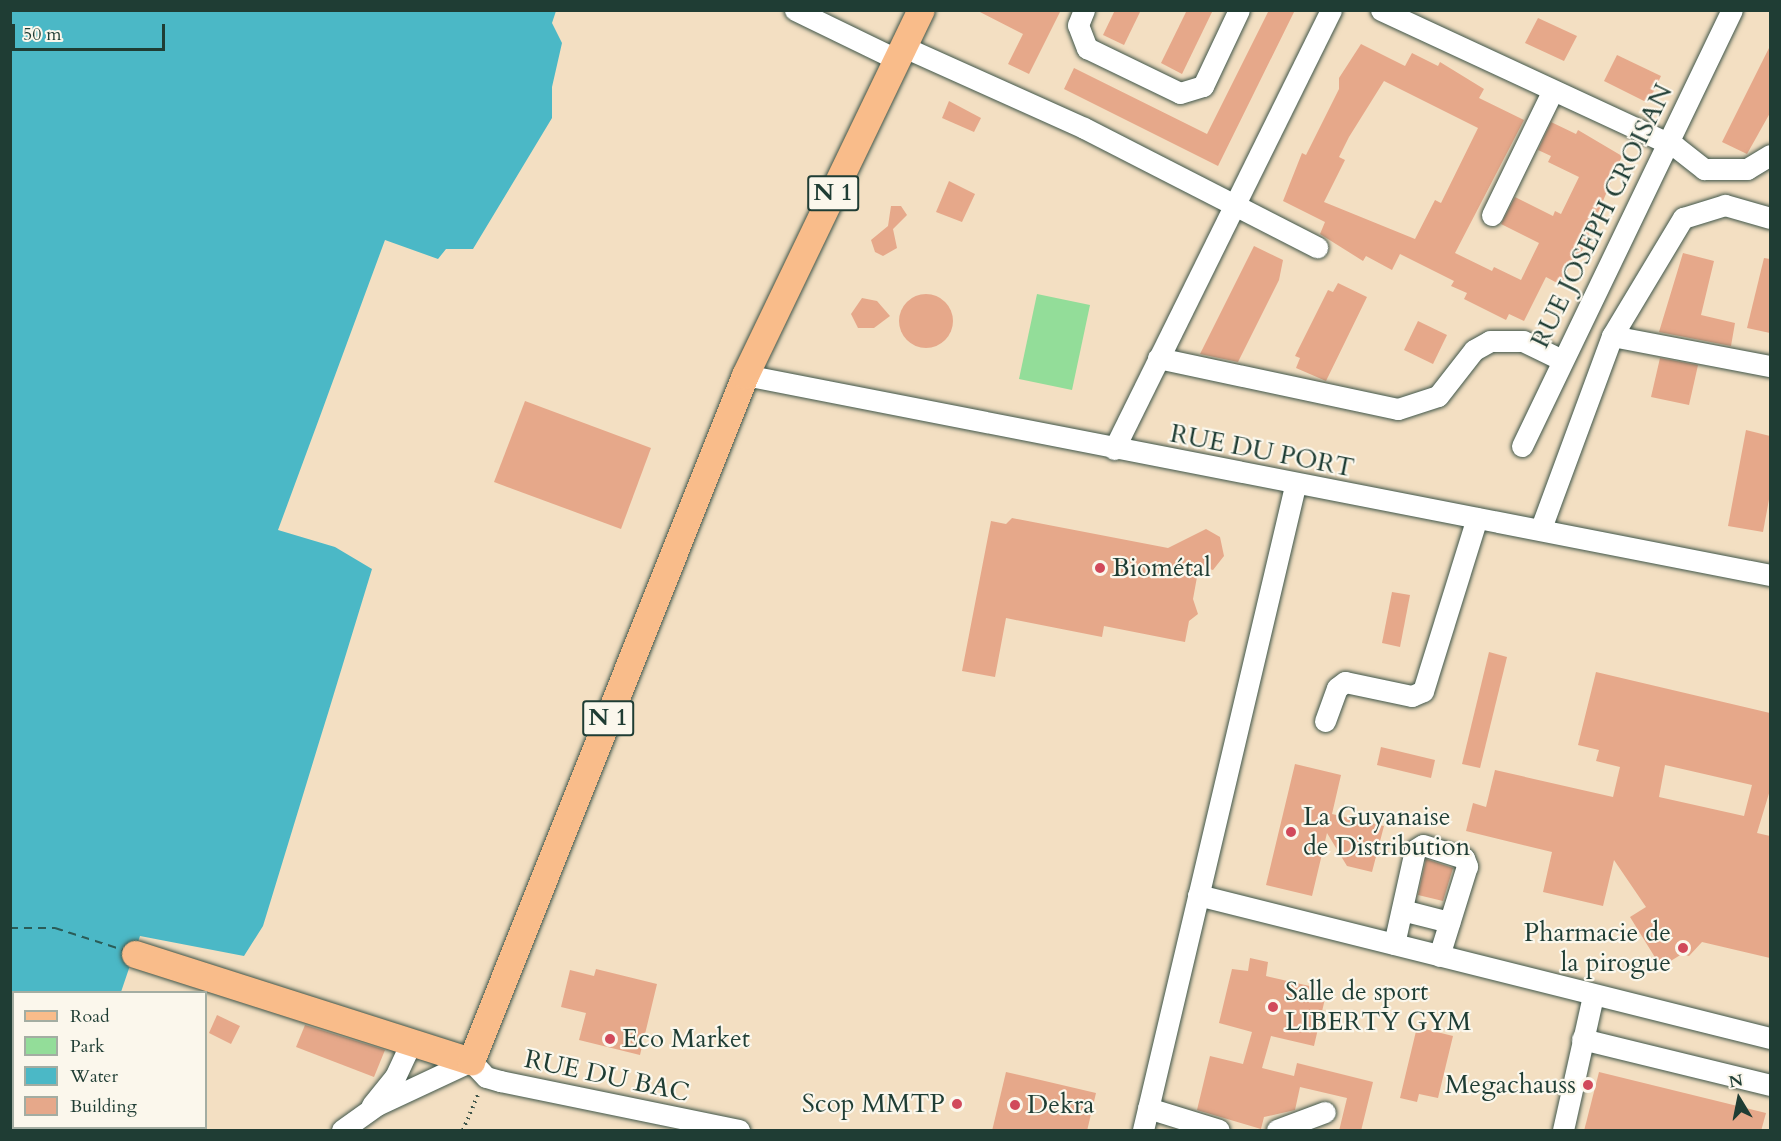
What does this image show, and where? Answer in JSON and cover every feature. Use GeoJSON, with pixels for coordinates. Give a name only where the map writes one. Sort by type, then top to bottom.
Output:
{"type":"FeatureCollection","features":[{"type":"Feature","properties":{"kind":"main road","name":"N 1"},"geometry":{"type":"LineString","coordinates":[[479,1069],[745,375],[921,10]]}},
{"type":"Feature","properties":{"kind":"main road"},"geometry":{"type":"LineString","coordinates":[[135,954],[411,1043],[479,1069]]}},
{"type":"Feature","properties":{"kind":"street"},"geometry":{"type":"LineString","coordinates":[[795,10],[901,53],[1233,204],[1317,248]]}},
{"type":"Feature","properties":{"kind":"street"},"geometry":{"type":"LineString","coordinates":[[1084,10],[1078,25],[1087,48],[1180,93],[1203,86],[1239,10]]}},
{"type":"Feature","properties":{"kind":"street"},"geometry":{"type":"LineString","coordinates":[[1114,449],[1233,204],[1331,10]]}},
{"type":"Feature","properties":{"kind":"street"},"geometry":{"type":"LineString","coordinates":[[1381,10],[1666,146],[1676,147],[1696,165],[1716,170],[1747,169],[1770,155]]}},
{"type":"Feature","properties":{"kind":"street","name":"RUE JOSEPH CROISAN"},"geometry":{"type":"LineString","coordinates":[[1522,446],[1732,10]]}},
{"type":"Feature","properties":{"kind":"street"},"geometry":{"type":"LineString","coordinates":[[1492,215],[1552,92]]}},
{"type":"Feature","properties":{"kind":"street"},"geometry":{"type":"LineString","coordinates":[[1541,528],[1612,336],[1689,213],[1725,204],[1770,218]]}},
{"type":"Feature","properties":{"kind":"street"},"geometry":{"type":"LineString","coordinates":[[1612,336],[1770,366]]}},
{"type":"Feature","properties":{"kind":"street"},"geometry":{"type":"LineString","coordinates":[[1158,358],[1398,409],[1438,396],[1474,350],[1490,341],[1523,341],[1563,360]]}},
{"type":"Feature","properties":{"kind":"street","name":"RUE DU PORT"},"geometry":{"type":"LineString","coordinates":[[745,375],[1295,486],[1541,528],[1770,575]]}},
{"type":"Feature","properties":{"kind":"street"},"geometry":{"type":"LineString","coordinates":[[1143,1131],[1295,486]]}},
{"type":"Feature","properties":{"kind":"street"},"geometry":{"type":"LineString","coordinates":[[1326,721],[1337,688],[1345,682],[1412,696],[1423,691],[1477,518]]}},
{"type":"Feature","properties":{"kind":"street"},"geometry":{"type":"LineString","coordinates":[[1394,944],[1415,850],[1423,845],[1466,862],[1439,956]]}},
{"type":"Feature","properties":{"kind":"street"},"geometry":{"type":"LineString","coordinates":[[1198,895],[1593,996],[1770,1038]]}},
{"type":"Feature","properties":{"kind":"street"},"geometry":{"type":"LineString","coordinates":[[1402,910],[1449,922]]}},
{"type":"Feature","properties":{"kind":"street"},"geometry":{"type":"LineString","coordinates":[[1563,1131],[1593,996]]}},
{"type":"Feature","properties":{"kind":"street"},"geometry":{"type":"LineString","coordinates":[[1582,1039],[1770,1085]]}},
{"type":"Feature","properties":{"kind":"street"},"geometry":{"type":"LineString","coordinates":[[342,1131],[368,1110],[395,1077],[411,1043]]}},
{"type":"Feature","properties":{"kind":"street"},"geometry":{"type":"LineString","coordinates":[[368,1110],[479,1069]]}},
{"type":"Feature","properties":{"kind":"street","name":"RUE DU BAC"},"geometry":{"type":"LineString","coordinates":[[479,1069],[739,1131]]}},
{"type":"Feature","properties":{"kind":"street"},"geometry":{"type":"LineString","coordinates":[[1148,1108],[1219,1131]]}},
{"type":"Feature","properties":{"kind":"street"},"geometry":{"type":"LineString","coordinates":[[1276,1131],[1325,1112]]}},
{"type":"Feature","properties":{"kind":"path"},"geometry":{"type":"LineString","coordinates":[[463,1131],[479,1069]]}},
{"type":"Feature","properties":{"kind":"green space"},"geometry":{"type":"Polygon","coordinates":[[[1037,294],[1090,305],[1072,390],[1019,379],[1037,294]]]}},
{"type":"Feature","properties":{"kind":"water"},"geometry":{"type":"Polygon","coordinates":[[[10,11],[556,11],[552,23],[562,43],[552,87],[552,118],[473,249],[446,249],[438,259],[385,240],[278,530],[335,547],[372,569],[263,926],[244,956],[140,936],[121,991],[12,991],[12,1129],[127,1130],[11,1130],[10,11]]]}},
{"type":"Feature","properties":{"kind":"building"},"geometry":{"type":"Polygon","coordinates":[[[976,10],[1061,10],[1029,74],[1008,64],[1023,34],[976,10]]]}},
{"type":"Feature","properties":{"kind":"building"},"geometry":{"type":"Polygon","coordinates":[[[1115,10],[1141,10],[1124,45],[1103,35],[1115,10]]]}},
{"type":"Feature","properties":{"kind":"building"},"geometry":{"type":"Polygon","coordinates":[[[1187,10],[1213,10],[1182,74],[1161,63],[1187,10]]]}},
{"type":"Feature","properties":{"kind":"building"},"geometry":{"type":"Polygon","coordinates":[[[1269,10],[1295,10],[1218,166],[1064,89],[1074,68],[1207,134],[1269,10]]]}},
{"type":"Feature","properties":{"kind":"building"},"geometry":{"type":"Polygon","coordinates":[[[1538,18],[1577,36],[1564,61],[1525,43],[1538,18]]]}},
{"type":"Feature","properties":{"kind":"building"},"geometry":{"type":"Polygon","coordinates":[[[1361,44],[1405,66],[1412,53],[1438,66],[1440,62],[1484,89],[1479,98],[1524,120],[1455,253],[1492,271],[1494,267],[1521,280],[1539,243],[1501,224],[1515,197],[1553,216],[1555,211],[1561,214],[1579,177],[1548,162],[1551,156],[1538,150],[1551,122],[1576,134],[1578,130],[1622,156],[1578,260],[1574,258],[1561,285],[1546,277],[1524,321],[1509,314],[1506,320],[1464,299],[1467,293],[1451,286],[1454,281],[1400,254],[1392,270],[1366,256],[1363,261],[1320,234],[1325,222],[1283,201],[1302,153],[1306,155],[1339,89],[1339,78],[1361,44]],[[1384,81],[1339,157],[1345,160],[1324,202],[1415,239],[1435,200],[1441,203],[1478,128],[1384,81]]]}},
{"type":"Feature","properties":{"kind":"building"},"geometry":{"type":"Polygon","coordinates":[[[1770,46],[1770,113],[1747,154],[1722,142],[1770,46]]]}},
{"type":"Feature","properties":{"kind":"building"},"geometry":{"type":"Polygon","coordinates":[[[1617,55],[1661,76],[1648,103],[1604,81],[1617,55]]]}},
{"type":"Feature","properties":{"kind":"building"},"geometry":{"type":"Polygon","coordinates":[[[949,101],[981,118],[974,132],[942,118],[949,101]]]}},
{"type":"Feature","properties":{"kind":"building"},"geometry":{"type":"Polygon","coordinates":[[[949,181],[975,194],[962,222],[936,212],[949,181]]]}},
{"type":"Feature","properties":{"kind":"building"},"geometry":{"type":"Polygon","coordinates":[[[891,206],[901,206],[907,215],[893,229],[897,248],[883,256],[875,252],[871,240],[888,226],[891,206]]]}},
{"type":"Feature","properties":{"kind":"building"},"geometry":{"type":"Polygon","coordinates":[[[1254,246],[1283,260],[1279,280],[1238,362],[1200,354],[1254,246]]]}},
{"type":"Feature","properties":{"kind":"building"},"geometry":{"type":"Polygon","coordinates":[[[1683,253],[1714,261],[1701,315],[1735,323],[1731,346],[1659,332],[1683,253]]]}},
{"type":"Feature","properties":{"kind":"building"},"geometry":{"type":"Polygon","coordinates":[[[1764,258],[1770,259],[1770,333],[1747,328],[1764,258]]]}},
{"type":"Feature","properties":{"kind":"building"},"geometry":{"type":"Polygon","coordinates":[[[1338,283],[1367,297],[1326,381],[1296,368],[1300,358],[1295,356],[1328,290],[1333,292],[1338,283]]]}},
{"type":"Feature","properties":{"kind":"building"},"geometry":{"type":"Polygon","coordinates":[[[921,294],[931,294],[941,298],[949,306],[953,321],[949,336],[941,344],[931,348],[921,348],[911,344],[903,336],[899,326],[899,316],[903,306],[911,298],[921,294]]]}},
{"type":"Feature","properties":{"kind":"building"},"geometry":{"type":"Polygon","coordinates":[[[862,298],[877,301],[890,316],[874,328],[858,328],[851,314],[862,298]]]}},
{"type":"Feature","properties":{"kind":"building"},"geometry":{"type":"Polygon","coordinates":[[[1418,321],[1447,335],[1433,364],[1404,350],[1418,321]]]}},
{"type":"Feature","properties":{"kind":"building"},"geometry":{"type":"Polygon","coordinates":[[[1660,358],[1698,365],[1689,405],[1651,397],[1660,358]]]}},
{"type":"Feature","properties":{"kind":"building"},"geometry":{"type":"Polygon","coordinates":[[[525,401],[651,448],[621,529],[494,482],[525,401]]]}},
{"type":"Feature","properties":{"kind":"building"},"geometry":{"type":"Polygon","coordinates":[[[1746,430],[1770,436],[1770,494],[1763,532],[1728,526],[1746,430]]]}},
{"type":"Feature","properties":{"kind":"building"},"geometry":{"type":"Polygon","coordinates":[[[1012,518],[1168,548],[1206,529],[1220,537],[1224,556],[1213,570],[1199,566],[1193,599],[1198,614],[1189,621],[1185,642],[1104,626],[1102,637],[1006,618],[995,677],[962,671],[991,521],[1006,524],[1012,518]]]}},
{"type":"Feature","properties":{"kind":"building"},"geometry":{"type":"Polygon","coordinates":[[[1392,592],[1410,595],[1400,647],[1382,643],[1392,592]]]}},
{"type":"Feature","properties":{"kind":"building"},"geometry":{"type":"Polygon","coordinates":[[[1489,652],[1507,657],[1480,768],[1462,764],[1489,652]]]}},
{"type":"Feature","properties":{"kind":"building"},"geometry":{"type":"Polygon","coordinates":[[[1596,672],[1770,713],[1770,790],[1757,833],[1770,836],[1770,958],[1702,942],[1689,956],[1682,954],[1661,967],[1630,917],[1646,907],[1614,860],[1603,906],[1543,892],[1552,852],[1466,831],[1473,803],[1486,807],[1495,770],[1613,797],[1620,767],[1596,761],[1599,750],[1578,745],[1596,672]],[[1665,765],[1659,797],[1744,816],[1752,785],[1665,765]]]}},
{"type":"Feature","properties":{"kind":"building"},"geometry":{"type":"Polygon","coordinates":[[[1381,747],[1435,760],[1431,778],[1377,765],[1381,747]]]}},
{"type":"Feature","properties":{"kind":"building"},"geometry":{"type":"Polygon","coordinates":[[[1295,764],[1341,775],[1332,814],[1384,826],[1372,872],[1347,866],[1327,833],[1312,896],[1266,885],[1295,764]]]}},
{"type":"Feature","properties":{"kind":"building"},"geometry":{"type":"Polygon","coordinates":[[[1426,859],[1453,868],[1443,901],[1418,895],[1426,859]]]}},
{"type":"Feature","properties":{"kind":"building"},"geometry":{"type":"Polygon","coordinates":[[[1250,958],[1268,962],[1266,976],[1327,990],[1314,1046],[1271,1036],[1262,1068],[1294,1076],[1297,1063],[1373,1082],[1361,1131],[1339,1131],[1347,1098],[1300,1087],[1295,1110],[1264,1117],[1261,1129],[1197,1110],[1210,1056],[1243,1064],[1252,1032],[1219,1023],[1232,969],[1248,971],[1250,958]]]}},
{"type":"Feature","properties":{"kind":"building"},"geometry":{"type":"Polygon","coordinates":[[[596,969],[657,984],[640,1055],[579,1040],[586,1013],[561,1007],[570,970],[594,976],[596,969]]]}},
{"type":"Feature","properties":{"kind":"building"},"geometry":{"type":"Polygon","coordinates":[[[217,1015],[240,1026],[231,1044],[209,1033],[217,1015]]]}},
{"type":"Feature","properties":{"kind":"building"},"geometry":{"type":"Polygon","coordinates":[[[305,1025],[385,1050],[374,1077],[296,1047],[305,1025]]]}},
{"type":"Feature","properties":{"kind":"building"},"geometry":{"type":"Polygon","coordinates":[[[1417,1027],[1453,1036],[1438,1098],[1419,1094],[1417,1102],[1400,1098],[1417,1027]]]}},
{"type":"Feature","properties":{"kind":"building"},"geometry":{"type":"Polygon","coordinates":[[[1006,1072],[1096,1093],[1087,1131],[992,1131],[1006,1072]]]}},
{"type":"Feature","properties":{"kind":"building"},"geometry":{"type":"Polygon","coordinates":[[[1599,1072],[1766,1113],[1761,1131],[1584,1131],[1599,1072]]]}},
{"type":"Feature","properties":{"kind":"ferry route"},"geometry":{"type":"LineString","coordinates":[[10,928],[55,928],[123,950]]}},
{"type":"Feature","properties":{"kind":"place","name":"Biométal"},"geometry":{"type":"Point","coordinates":[1100,568]}},
{"type":"Feature","properties":{"kind":"place","name":"La Guyanaise de Distribution"},"geometry":{"type":"Point","coordinates":[1291,832]}},
{"type":"Feature","properties":{"kind":"place","name":"Pharmacie de la pirogue"},"geometry":{"type":"Point","coordinates":[1683,948]}},
{"type":"Feature","properties":{"kind":"place","name":"Salle de sport LIBERTY GYM"},"geometry":{"type":"Point","coordinates":[1273,1007]}},
{"type":"Feature","properties":{"kind":"place","name":"Eco Market"},"geometry":{"type":"Point","coordinates":[610,1039]}},
{"type":"Feature","properties":{"kind":"place","name":"Megachauss"},"geometry":{"type":"Point","coordinates":[1588,1085]}},
{"type":"Feature","properties":{"kind":"place","name":"Scop MMTP"},"geometry":{"type":"Point","coordinates":[957,1104]}},
{"type":"Feature","properties":{"kind":"place","name":"Dekra"},"geometry":{"type":"Point","coordinates":[1015,1105]}}]}
